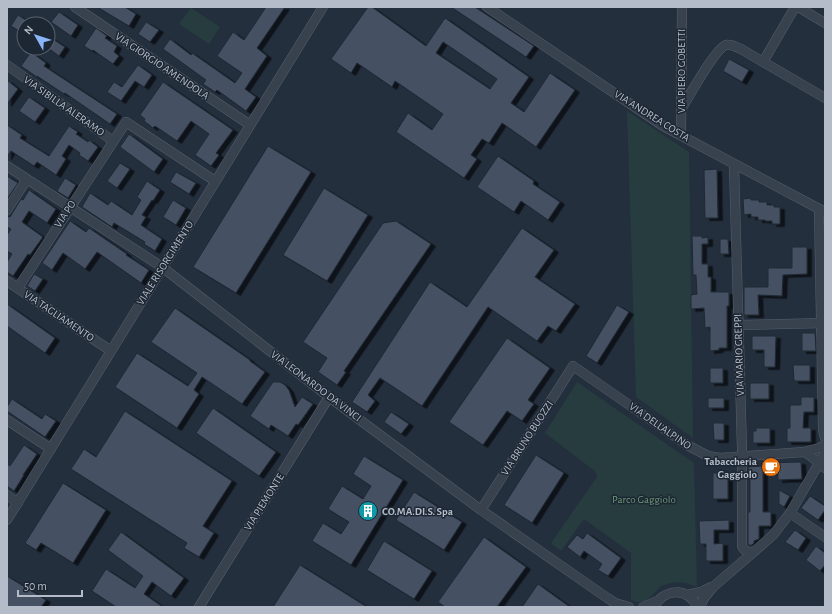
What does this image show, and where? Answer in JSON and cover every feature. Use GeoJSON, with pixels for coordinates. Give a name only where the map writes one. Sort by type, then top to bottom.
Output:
{"type":"FeatureCollection","features":[{"type":"Feature","properties":{"kind":"street","name":"VIA GIORGIO AMENDOLA"},"geometry":{"type":"LineString","coordinates":[[75,7],[250,125]]}},
{"type":"Feature","properties":{"kind":"street","name":"VIALE RISORGIMENTO"},"geometry":{"type":"LineString","coordinates":[[7,520],[323,7]]}},
{"type":"Feature","properties":{"kind":"street","name":"VIA ANDREA COSTA"},"geometry":{"type":"LineString","coordinates":[[487,7],[664,126],[822,211]]}},
{"type":"Feature","properties":{"kind":"street","name":"VIA PIERO GOBETTI"},"geometry":{"type":"LineString","coordinates":[[681,135],[682,7]]}},
{"type":"Feature","properties":{"kind":"street"},"geometry":{"type":"LineString","coordinates":[[763,62],[795,7]]}},
{"type":"Feature","properties":{"kind":"street"},"geometry":{"type":"LineString","coordinates":[[798,7],[825,23]]}},
{"type":"Feature","properties":{"kind":"street"},"geometry":{"type":"LineString","coordinates":[[682,108],[717,52],[727,45],[732,45],[825,98]]}},
{"type":"Feature","properties":{"kind":"street","name":"VIA SIBILLA ALERAMO"},"geometry":{"type":"LineString","coordinates":[[7,66],[114,141],[126,122],[215,181]]}},
{"type":"Feature","properties":{"kind":"street","name":"VIA PO"},"geometry":{"type":"LineString","coordinates":[[18,288],[114,141]]}},
{"type":"Feature","properties":{"kind":"street","name":"VIA MARIO GREPPI"},"geometry":{"type":"LineString","coordinates":[[734,165],[742,457],[742,546],[740,558],[734,568]]}},
{"type":"Feature","properties":{"kind":"street","name":"VIA LEONARDO DA VINCI"},"geometry":{"type":"LineString","coordinates":[[7,166],[162,268],[329,397],[481,510],[603,595],[615,603],[626,607]]}},
{"type":"Feature","properties":{"kind":"street"},"geometry":{"type":"LineString","coordinates":[[7,210],[27,179]]}},
{"type":"Feature","properties":{"kind":"street"},"geometry":{"type":"LineString","coordinates":[[822,211],[823,430],[825,438]]}},
{"type":"Feature","properties":{"kind":"street","name":"VIA TAGLIAMENTO"},"geometry":{"type":"LineString","coordinates":[[7,281],[111,352]]}},
{"type":"Feature","properties":{"kind":"street"},"geometry":{"type":"LineString","coordinates":[[738,325],[823,323]]}},
{"type":"Feature","properties":{"kind":"street","name":"VIA DELL'ALPINO"},"geometry":{"type":"LineString","coordinates":[[573,366],[698,452],[714,458],[804,452],[825,445]]}},
{"type":"Feature","properties":{"kind":"street","name":"VIA BRUNO BUOZZI"},"geometry":{"type":"LineString","coordinates":[[481,510],[573,366]]}},
{"type":"Feature","properties":{"kind":"street","name":"VIA PIEMONTE"},"geometry":{"type":"LineString","coordinates":[[199,607],[329,397]]}},
{"type":"Feature","properties":{"kind":"street"},"geometry":{"type":"LineString","coordinates":[[7,420],[50,450]]}},
{"type":"Feature","properties":{"kind":"street"},"geometry":{"type":"LineString","coordinates":[[804,452],[810,455],[822,466]]}},
{"type":"Feature","properties":{"kind":"street"},"geometry":{"type":"LineString","coordinates":[[700,607],[704,598],[713,587],[773,535],[822,466],[825,453]]}},
{"type":"Feature","properties":{"kind":"street"},"geometry":{"type":"LineString","coordinates":[[7,495],[18,503]]}},
{"type":"Feature","properties":{"kind":"street"},"geometry":{"type":"LineString","coordinates":[[790,513],[825,536]]}},
{"type":"Feature","properties":{"kind":"street"},"geometry":{"type":"LineString","coordinates":[[742,546],[746,551],[755,551]]}},
{"type":"Feature","properties":{"kind":"street"},"geometry":{"type":"LineString","coordinates":[[687,595],[701,592],[713,587]]}},
{"type":"Feature","properties":{"kind":"street"},"geometry":{"type":"LineString","coordinates":[[643,607],[656,604],[664,596],[671,592],[678,592],[691,598],[697,607]]}},
{"type":"Feature","properties":{"kind":"green space"},"geometry":{"type":"Polygon","coordinates":[[[191,8],[220,27],[209,44],[179,24],[191,8]]]}},
{"type":"Feature","properties":{"kind":"green space"},"geometry":{"type":"Polygon","coordinates":[[[627,111],[689,152],[693,438],[636,397],[627,111]]]}},
{"type":"Feature","properties":{"kind":"green space","name":"Parco Gaggiolo"},"geometry":{"type":"Polygon","coordinates":[[[577,382],[694,463],[697,587],[686,583],[674,582],[661,586],[646,601],[638,602],[631,600],[631,553],[584,519],[561,551],[551,543],[597,477],[596,472],[545,433],[577,382]]]}},
{"type":"Feature","properties":{"kind":"building"},"geometry":{"type":"Polygon","coordinates":[[[97,7],[125,7],[136,14],[129,26],[97,7]]]}},
{"type":"Feature","properties":{"kind":"building"},"geometry":{"type":"Polygon","coordinates":[[[266,7],[285,7],[257,48],[267,56],[245,89],[256,97],[246,111],[217,90],[215,92],[203,84],[206,80],[163,49],[170,39],[191,55],[192,53],[235,83],[242,73],[217,56],[233,32],[244,40],[266,7]]]}},
{"type":"Feature","properties":{"kind":"building"},"geometry":{"type":"Polygon","coordinates":[[[368,7],[372,7],[426,46],[445,18],[529,77],[511,103],[524,112],[550,73],[575,90],[536,147],[502,123],[489,143],[482,139],[471,155],[477,159],[464,178],[396,132],[408,113],[432,130],[443,114],[395,81],[392,87],[357,63],[351,73],[331,59],[368,7]],[[443,42],[436,53],[490,89],[497,79],[443,42]]]}},
{"type":"Feature","properties":{"kind":"building"},"geometry":{"type":"Polygon","coordinates":[[[451,7],[475,7],[534,46],[526,57],[451,7]]]}},
{"type":"Feature","properties":{"kind":"building"},"geometry":{"type":"Polygon","coordinates":[[[59,12],[78,25],[71,36],[56,26],[56,16],[59,12]]]}},
{"type":"Feature","properties":{"kind":"building"},"geometry":{"type":"Polygon","coordinates":[[[16,18],[16,29],[11,26],[16,18]]]}},
{"type":"Feature","properties":{"kind":"building"},"geometry":{"type":"Polygon","coordinates":[[[146,22],[159,30],[150,42],[138,34],[146,22]]]}},
{"type":"Feature","properties":{"kind":"building"},"geometry":{"type":"Polygon","coordinates":[[[96,28],[107,36],[105,38],[117,46],[114,52],[119,56],[113,64],[93,50],[92,51],[84,46],[96,28]]]}},
{"type":"Feature","properties":{"kind":"building"},"geometry":{"type":"Polygon","coordinates":[[[56,41],[65,47],[59,56],[56,54],[56,41]]]}},
{"type":"Feature","properties":{"kind":"building"},"geometry":{"type":"Polygon","coordinates":[[[28,56],[36,56],[46,63],[44,66],[117,114],[110,124],[65,93],[64,94],[21,66],[28,56]]]}},
{"type":"Feature","properties":{"kind":"building"},"geometry":{"type":"Polygon","coordinates":[[[729,59],[749,70],[742,82],[723,71],[729,59]]]}},
{"type":"Feature","properties":{"kind":"building"},"geometry":{"type":"Polygon","coordinates":[[[138,65],[152,75],[144,87],[135,81],[121,101],[107,92],[114,82],[122,87],[138,65]]]}},
{"type":"Feature","properties":{"kind":"building"},"geometry":{"type":"Polygon","coordinates":[[[7,80],[18,89],[7,104],[7,80]]]}},
{"type":"Feature","properties":{"kind":"building"},"geometry":{"type":"Polygon","coordinates":[[[163,82],[233,130],[216,153],[219,155],[211,166],[195,155],[209,134],[191,121],[177,141],[155,126],[153,128],[144,121],[145,119],[140,115],[163,82]]]}},
{"type":"Feature","properties":{"kind":"building"},"geometry":{"type":"Polygon","coordinates":[[[29,97],[45,108],[35,122],[19,111],[29,97]]]}},
{"type":"Feature","properties":{"kind":"building"},"geometry":{"type":"Polygon","coordinates":[[[7,125],[22,135],[20,138],[49,156],[69,126],[78,132],[76,134],[88,142],[89,140],[98,147],[88,161],[79,155],[80,153],[69,145],[62,156],[66,159],[56,175],[37,162],[34,166],[11,151],[7,157],[7,125]]]}},
{"type":"Feature","properties":{"kind":"building"},"geometry":{"type":"Polygon","coordinates":[[[129,134],[163,159],[154,172],[120,147],[129,134]]]}},
{"type":"Feature","properties":{"kind":"building"},"geometry":{"type":"Polygon","coordinates":[[[268,146],[311,172],[236,293],[193,267],[268,146]]]}},
{"type":"Feature","properties":{"kind":"building"},"geometry":{"type":"Polygon","coordinates":[[[498,156],[534,181],[533,184],[560,202],[548,220],[521,201],[514,212],[477,187],[498,156]]]}},
{"type":"Feature","properties":{"kind":"building"},"geometry":{"type":"Polygon","coordinates":[[[120,163],[130,169],[117,188],[107,181],[120,163]]]}},
{"type":"Feature","properties":{"kind":"building"},"geometry":{"type":"Polygon","coordinates":[[[717,169],[718,218],[705,218],[704,170],[717,169]]]}},
{"type":"Feature","properties":{"kind":"building"},"geometry":{"type":"Polygon","coordinates":[[[176,172],[196,183],[189,194],[170,182],[176,172]]]}},
{"type":"Feature","properties":{"kind":"building"},"geometry":{"type":"Polygon","coordinates":[[[7,176],[18,183],[7,199],[7,176]]]}},
{"type":"Feature","properties":{"kind":"building"},"geometry":{"type":"Polygon","coordinates":[[[65,178],[76,185],[68,198],[57,191],[65,178]]]}},
{"type":"Feature","properties":{"kind":"building"},"geometry":{"type":"Polygon","coordinates":[[[147,181],[160,190],[142,215],[146,217],[141,225],[162,239],[155,251],[144,244],[145,242],[114,223],[112,227],[82,207],[90,193],[108,205],[111,201],[132,215],[141,200],[137,197],[147,181]]]}},
{"type":"Feature","properties":{"kind":"building"},"geometry":{"type":"Polygon","coordinates":[[[324,188],[368,215],[327,281],[283,255],[324,188]]]}},
{"type":"Feature","properties":{"kind":"building"},"geometry":{"type":"Polygon","coordinates":[[[29,190],[56,209],[47,223],[29,211],[22,222],[43,237],[30,255],[28,254],[13,276],[7,272],[7,262],[12,254],[7,251],[7,235],[11,229],[7,227],[7,216],[10,217],[21,199],[23,200],[29,190]]]}},
{"type":"Feature","properties":{"kind":"building"},"geometry":{"type":"Polygon","coordinates":[[[751,198],[751,200],[759,200],[759,202],[767,202],[767,205],[780,207],[780,224],[772,224],[772,221],[758,220],[758,217],[751,217],[751,214],[744,215],[743,199],[751,198]]]}},
{"type":"Feature","properties":{"kind":"building"},"geometry":{"type":"Polygon","coordinates":[[[173,200],[186,208],[176,225],[163,217],[173,200]]]}},
{"type":"Feature","properties":{"kind":"building"},"geometry":{"type":"Polygon","coordinates":[[[70,221],[86,232],[89,228],[149,270],[141,283],[97,252],[85,269],[63,253],[52,270],[42,263],[70,221]]]}},
{"type":"Feature","properties":{"kind":"building"},"geometry":{"type":"Polygon","coordinates":[[[396,221],[431,244],[344,371],[346,372],[337,385],[318,372],[327,358],[303,342],[383,223],[396,221]]]}},
{"type":"Feature","properties":{"kind":"building"},"geometry":{"type":"Polygon","coordinates":[[[522,228],[554,250],[535,277],[575,304],[556,331],[548,326],[537,341],[488,307],[422,406],[380,378],[368,395],[375,401],[367,412],[352,402],[430,282],[467,307],[522,228]]]}},
{"type":"Feature","properties":{"kind":"building"},"geometry":{"type":"Polygon","coordinates":[[[692,236],[702,236],[702,238],[708,237],[708,244],[702,244],[702,264],[708,264],[708,277],[711,277],[711,292],[729,292],[729,306],[727,306],[727,348],[719,348],[719,350],[710,351],[710,327],[705,328],[704,308],[691,309],[691,295],[697,294],[696,275],[693,275],[692,236]]]}},
{"type":"Feature","properties":{"kind":"building"},"geometry":{"type":"Polygon","coordinates":[[[720,239],[728,239],[729,254],[720,254],[720,239]]]}},
{"type":"Feature","properties":{"kind":"building"},"geometry":{"type":"Polygon","coordinates":[[[792,247],[807,247],[807,274],[783,275],[782,296],[758,295],[759,315],[744,315],[744,287],[768,287],[768,268],[792,268],[792,247]]]}},
{"type":"Feature","properties":{"kind":"building"},"geometry":{"type":"Polygon","coordinates":[[[34,274],[43,279],[35,291],[27,286],[34,274]]]}},
{"type":"Feature","properties":{"kind":"building"},"geometry":{"type":"Polygon","coordinates":[[[7,304],[55,338],[45,353],[7,326],[7,304]]]}},
{"type":"Feature","properties":{"kind":"building"},"geometry":{"type":"Polygon","coordinates":[[[617,305],[629,312],[597,363],[586,356],[617,305]]]}},
{"type":"Feature","properties":{"kind":"building"},"geometry":{"type":"Polygon","coordinates":[[[175,308],[265,372],[242,404],[202,377],[194,390],[199,394],[177,428],[115,387],[137,353],[188,386],[197,373],[151,342],[175,308]]]}},
{"type":"Feature","properties":{"kind":"building"},"geometry":{"type":"Polygon","coordinates":[[[802,333],[815,333],[816,351],[802,351],[802,333]]]}},
{"type":"Feature","properties":{"kind":"building"},"geometry":{"type":"Polygon","coordinates":[[[752,336],[776,336],[775,367],[764,367],[764,350],[752,350],[752,336]]]}},
{"type":"Feature","properties":{"kind":"building"},"geometry":{"type":"Polygon","coordinates":[[[507,338],[550,368],[528,400],[534,404],[522,421],[507,411],[483,445],[449,422],[507,338]]]}},
{"type":"Feature","properties":{"kind":"building"},"geometry":{"type":"Polygon","coordinates":[[[793,365],[810,365],[810,381],[794,381],[793,365]]]}},
{"type":"Feature","properties":{"kind":"building"},"geometry":{"type":"Polygon","coordinates":[[[710,368],[723,368],[723,383],[710,383],[710,368]]]}},
{"type":"Feature","properties":{"kind":"building"},"geometry":{"type":"Polygon","coordinates":[[[273,382],[280,382],[285,385],[289,390],[295,407],[302,397],[313,404],[288,436],[271,425],[269,429],[250,416],[273,382]]]}},
{"type":"Feature","properties":{"kind":"building"},"geometry":{"type":"Polygon","coordinates":[[[750,383],[769,383],[769,399],[750,399],[750,383]]]}},
{"type":"Feature","properties":{"kind":"building"},"geometry":{"type":"Polygon","coordinates":[[[801,397],[814,397],[814,412],[804,412],[803,428],[811,428],[811,442],[787,442],[787,428],[790,428],[790,405],[801,405],[801,397]]]}},
{"type":"Feature","properties":{"kind":"building"},"geometry":{"type":"Polygon","coordinates":[[[708,398],[724,398],[724,408],[708,408],[708,398]]]}},
{"type":"Feature","properties":{"kind":"building"},"geometry":{"type":"Polygon","coordinates":[[[12,399],[42,419],[45,414],[56,421],[45,437],[7,411],[7,407],[12,399]]]}},
{"type":"Feature","properties":{"kind":"building"},"geometry":{"type":"Polygon","coordinates":[[[213,408],[276,452],[259,476],[196,433],[213,408]]]}},
{"type":"Feature","properties":{"kind":"building"},"geometry":{"type":"Polygon","coordinates":[[[125,411],[232,481],[203,526],[214,533],[199,557],[184,548],[187,543],[71,469],[84,449],[96,457],[125,411]]]}},
{"type":"Feature","properties":{"kind":"building"},"geometry":{"type":"Polygon","coordinates":[[[391,412],[409,424],[401,434],[384,422],[391,412]]]}},
{"type":"Feature","properties":{"kind":"building"},"geometry":{"type":"Polygon","coordinates":[[[713,423],[724,423],[724,440],[714,440],[713,423]]]}},
{"type":"Feature","properties":{"kind":"building"},"geometry":{"type":"Polygon","coordinates":[[[756,428],[770,428],[770,443],[753,443],[753,431],[756,431],[756,428]]]}},
{"type":"Feature","properties":{"kind":"building"},"geometry":{"type":"Polygon","coordinates":[[[24,445],[37,454],[14,491],[7,486],[7,464],[10,466],[24,445]]]}},
{"type":"Feature","properties":{"kind":"building"},"geometry":{"type":"Polygon","coordinates":[[[536,455],[564,473],[532,523],[504,505],[536,455]]]}},
{"type":"Feature","properties":{"kind":"building","name":"CO.MA.DI.S. Spa"},"geometry":{"type":"Polygon","coordinates":[[[364,456],[403,480],[351,565],[312,541],[323,523],[341,534],[349,522],[328,509],[342,486],[363,499],[371,486],[353,474],[364,456]]]}},
{"type":"Feature","properties":{"kind":"building"},"geometry":{"type":"Polygon","coordinates":[[[801,462],[802,479],[778,480],[778,472],[763,472],[763,512],[771,512],[771,526],[759,526],[759,539],[754,541],[752,545],[748,545],[750,480],[748,467],[763,466],[763,463],[801,462]]]}},
{"type":"Feature","properties":{"kind":"building"},"geometry":{"type":"Polygon","coordinates":[[[713,473],[728,473],[728,499],[713,499],[713,473]]]}},
{"type":"Feature","properties":{"kind":"building"},"geometry":{"type":"Polygon","coordinates":[[[63,483],[106,510],[73,563],[41,543],[36,550],[25,543],[63,483]]]}},
{"type":"Feature","properties":{"kind":"building"},"geometry":{"type":"Polygon","coordinates":[[[779,490],[790,496],[784,507],[779,504],[779,490]]]}},
{"type":"Feature","properties":{"kind":"building"},"geometry":{"type":"Polygon","coordinates":[[[414,492],[462,522],[444,550],[396,520],[414,492]]]}},
{"type":"Feature","properties":{"kind":"building"},"geometry":{"type":"Polygon","coordinates":[[[810,496],[825,506],[825,510],[818,520],[801,508],[810,496]]]}},
{"type":"Feature","properties":{"kind":"building"},"geometry":{"type":"Polygon","coordinates":[[[729,520],[729,530],[714,530],[714,544],[723,543],[723,561],[706,561],[706,544],[700,544],[699,521],[729,520]]]}},
{"type":"Feature","properties":{"kind":"building"},"geometry":{"type":"Polygon","coordinates":[[[795,530],[806,538],[798,550],[785,542],[795,530]]]}},
{"type":"Feature","properties":{"kind":"building"},"geometry":{"type":"Polygon","coordinates":[[[121,532],[184,578],[171,596],[152,582],[144,594],[163,607],[116,607],[92,591],[106,569],[135,588],[143,576],[108,550],[121,532]]]}},
{"type":"Feature","properties":{"kind":"building"},"geometry":{"type":"Polygon","coordinates":[[[587,533],[621,558],[608,576],[598,570],[602,564],[584,551],[580,557],[567,547],[577,535],[583,539],[587,533]]]}},
{"type":"Feature","properties":{"kind":"building"},"geometry":{"type":"Polygon","coordinates":[[[484,537],[526,567],[497,607],[445,607],[438,602],[484,537]]]}},
{"type":"Feature","properties":{"kind":"building"},"geometry":{"type":"Polygon","coordinates":[[[384,541],[432,571],[414,599],[367,570],[384,541]]]}},
{"type":"Feature","properties":{"kind":"building"},"geometry":{"type":"Polygon","coordinates":[[[816,546],[825,553],[825,565],[820,571],[806,560],[816,546]]]}},
{"type":"Feature","properties":{"kind":"building"},"geometry":{"type":"Polygon","coordinates":[[[300,565],[367,607],[273,607],[300,565]]]}},
{"type":"Feature","properties":{"kind":"building"},"geometry":{"type":"Polygon","coordinates":[[[7,576],[46,600],[41,607],[7,607],[7,576]]]}},
{"type":"Feature","properties":{"kind":"building"},"geometry":{"type":"Polygon","coordinates":[[[538,584],[570,607],[522,607],[538,584]]]}},
{"type":"Feature","properties":{"kind":"place","name":"Tabaccheria Gaggiolo"},"geometry":{"type":"Point","coordinates":[771,467]}},
{"type":"Feature","properties":{"kind":"place","name":"CO.MA.DI.S. Spa"},"geometry":{"type":"Point","coordinates":[368,511]}}]}
